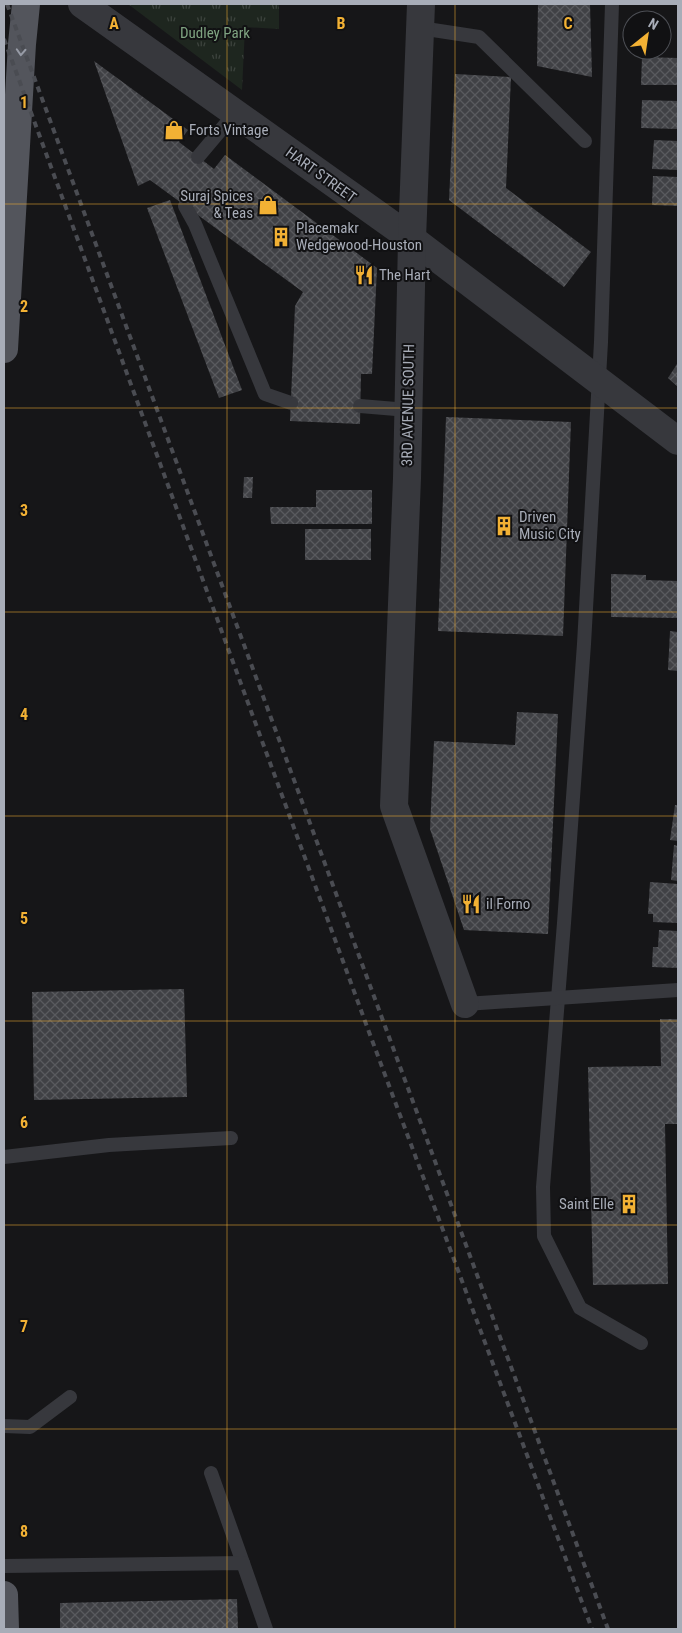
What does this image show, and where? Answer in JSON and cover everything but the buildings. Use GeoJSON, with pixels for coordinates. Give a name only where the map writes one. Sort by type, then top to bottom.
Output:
{"type":"FeatureCollection","features":[{"type":"Feature","properties":{"kind":"main road"},"geometry":{"type":"LineString","coordinates":[[4,349],[26,4]]}},
{"type":"Feature","properties":{"kind":"main road"},"geometry":{"type":"LineString","coordinates":[[4,1596],[5,1629]]}},
{"type":"Feature","properties":{"kind":"street","name":"HART STREET"},"geometry":{"type":"LineString","coordinates":[[82,4],[412,239],[678,441]]}},
{"type":"Feature","properties":{"kind":"street","name":"3RD AVENUE SOUTH"},"geometry":{"type":"LineString","coordinates":[[420,16],[394,806],[465,1004]]}},
{"type":"Feature","properties":{"kind":"street"},"geometry":{"type":"LineString","coordinates":[[4,87],[19,109]]}},
{"type":"Feature","properties":{"kind":"lane"},"geometry":{"type":"LineString","coordinates":[[612,4],[601,326],[583,654],[543,1187],[544,1236],[580,1308],[641,1343]]}},
{"type":"Feature","properties":{"kind":"lane"},"geometry":{"type":"LineString","coordinates":[[420,16],[479,36],[585,141]]}},
{"type":"Feature","properties":{"kind":"lane"},"geometry":{"type":"LineString","coordinates":[[198,158],[234,113]]}},
{"type":"Feature","properties":{"kind":"lane"},"geometry":{"type":"LineString","coordinates":[[185,206],[195,224],[265,394],[291,402]]}},
{"type":"Feature","properties":{"kind":"lane"},"geometry":{"type":"LineString","coordinates":[[360,406],[408,410]]}},
{"type":"Feature","properties":{"kind":"lane"},"geometry":{"type":"LineString","coordinates":[[465,1004],[678,990]]}},
{"type":"Feature","properties":{"kind":"lane"},"geometry":{"type":"LineString","coordinates":[[4,1157],[109,1145],[231,1138]]}},
{"type":"Feature","properties":{"kind":"lane"},"geometry":{"type":"LineString","coordinates":[[4,1426],[30,1427],[70,1397]]}},
{"type":"Feature","properties":{"kind":"lane"},"geometry":{"type":"LineString","coordinates":[[211,1472],[266,1629]]}},
{"type":"Feature","properties":{"kind":"lane"},"geometry":{"type":"LineString","coordinates":[[4,1566],[243,1563]]}},
{"type":"Feature","properties":{"kind":"green space","name":"Dudley Park"},"geometry":{"type":"Polygon","coordinates":[[[128,4],[279,4],[279,29],[245,27],[242,90],[128,4]]]}},
{"type":"Feature","properties":{"kind":"railway"},"geometry":{"type":"LineString","coordinates":[[7,4],[608,1629]]}},
{"type":"Feature","properties":{"kind":"railway"},"geometry":{"type":"LineString","coordinates":[[4,39],[369,1032],[592,1629]]}},
{"type":"Feature","properties":{"kind":"place","name":"Forts Vintage"},"geometry":{"type":"Point","coordinates":[174,130]}},
{"type":"Feature","properties":{"kind":"place","name":"Suraj Spices & Teas"},"geometry":{"type":"Point","coordinates":[268,205]}},
{"type":"Feature","properties":{"kind":"place","name":"Placemakr Wedgewood-Houston"},"geometry":{"type":"Point","coordinates":[281,237]}},
{"type":"Feature","properties":{"kind":"place","name":"The Hart"},"geometry":{"type":"Point","coordinates":[364,275]}},
{"type":"Feature","properties":{"kind":"place","name":"Driven Music City"},"geometry":{"type":"Point","coordinates":[504,526]}},
{"type":"Feature","properties":{"kind":"place","name":"il Forno"},"geometry":{"type":"Point","coordinates":[471,904]}},
{"type":"Feature","properties":{"kind":"place","name":"Saint Elle"},"geometry":{"type":"Point","coordinates":[629,1204]}}]}
